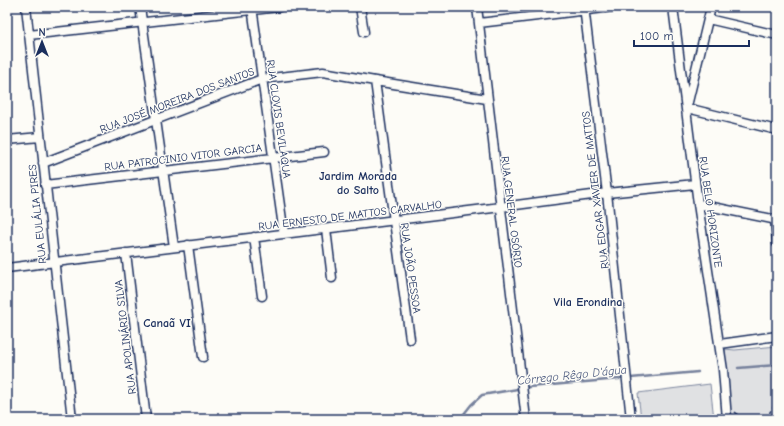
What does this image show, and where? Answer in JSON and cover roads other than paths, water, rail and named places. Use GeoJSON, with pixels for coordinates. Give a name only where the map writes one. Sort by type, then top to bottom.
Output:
{"type":"FeatureCollection","features":[{"type":"Feature","properties":{"kind":"street","name":"RUA EULÁLIA PIRES"},"geometry":{"type":"LineString","coordinates":[[26,7],[53,262],[72,419]]}},
{"type":"Feature","properties":{"kind":"street"},"geometry":{"type":"LineString","coordinates":[[140,7],[174,247]]}},
{"type":"Feature","properties":{"kind":"street"},"geometry":{"type":"LineString","coordinates":[[29,35],[252,8],[279,7]]}},
{"type":"Feature","properties":{"kind":"street"},"geometry":{"type":"LineString","coordinates":[[360,7],[364,32]]}},
{"type":"Feature","properties":{"kind":"street","name":"RUA GENERAL OSÓRIO"},"geometry":{"type":"LineString","coordinates":[[477,7],[526,419]]}},
{"type":"Feature","properties":{"kind":"street"},"geometry":{"type":"LineString","coordinates":[[479,23],[584,9],[613,7]]}},
{"type":"Feature","properties":{"kind":"street","name":"RUA BELO HORIZONTE"},"geometry":{"type":"LineString","coordinates":[[673,7],[695,184],[720,344],[727,419]]}},
{"type":"Feature","properties":{"kind":"street"},"geometry":{"type":"LineString","coordinates":[[711,7],[686,108],[777,130]]}},
{"type":"Feature","properties":{"kind":"street","name":"RUA CLOVIS BEVILAQUA"},"geometry":{"type":"LineString","coordinates":[[252,8],[284,234]]}},
{"type":"Feature","properties":{"kind":"street","name":"RUA EDGAR XAVIER DE MATTOS"},"geometry":{"type":"LineString","coordinates":[[584,9],[607,193],[631,419]]}},
{"type":"Feature","properties":{"kind":"street"},"geometry":{"type":"LineString","coordinates":[[708,19],[777,35]]}},
{"type":"Feature","properties":{"kind":"street","name":"RUA JOSÉ MOREIRA DOS SANTOS"},"geometry":{"type":"LineString","coordinates":[[43,163],[262,79],[323,72],[487,99]]}},
{"type":"Feature","properties":{"kind":"street","name":"RUA JOÃO PESSOA"},"geometry":{"type":"LineString","coordinates":[[374,81],[410,339]]}},
{"type":"Feature","properties":{"kind":"street"},"geometry":{"type":"LineString","coordinates":[[7,140],[40,136]]}},
{"type":"Feature","properties":{"kind":"street","name":"RUA PATROCINIO VITOR GARCIA"},"geometry":{"type":"LineString","coordinates":[[45,185],[324,152]]}},
{"type":"Feature","properties":{"kind":"street","name":"RUA ERNESTO DE MATTOS CARVALHO"},"geometry":{"type":"LineString","coordinates":[[7,268],[607,193],[695,184]]}},
{"type":"Feature","properties":{"kind":"street"},"geometry":{"type":"LineString","coordinates":[[698,204],[776,219],[777,243]]}},
{"type":"Feature","properties":{"kind":"street"},"geometry":{"type":"LineString","coordinates":[[326,229],[332,278]]}},
{"type":"Feature","properties":{"kind":"street"},"geometry":{"type":"LineString","coordinates":[[254,237],[262,296]]}},
{"type":"Feature","properties":{"kind":"street"},"geometry":{"type":"LineString","coordinates":[[188,246],[202,357]]}},
{"type":"Feature","properties":{"kind":"street","name":"RUA APOLINÁRIO SILVA"},"geometry":{"type":"LineString","coordinates":[[126,253],[146,419]]}},
{"type":"Feature","properties":{"kind":"street"},"geometry":{"type":"LineString","coordinates":[[720,344],[777,336]]}},
{"type":"Feature","properties":{"kind":"waterway"},"geometry":{"type":"LineString","coordinates":[[738,368],[777,365]]}},
{"type":"Feature","properties":{"kind":"waterway","name":"Córrego Rêgo D'água"},"geometry":{"type":"LineString","coordinates":[[460,419],[471,405],[482,395],[529,387],[698,372]]}},
{"type":"Feature","properties":{"kind":"district","name":"Jardim Morada do Salto"},"geometry":{"type":"Point","coordinates":[358,183]}},
{"type":"Feature","properties":{"kind":"district","name":"Vila Erondina"},"geometry":{"type":"Point","coordinates":[588,302]}},
{"type":"Feature","properties":{"kind":"district","name":"Canaã VI"},"geometry":{"type":"Point","coordinates":[167,323]}}]}
